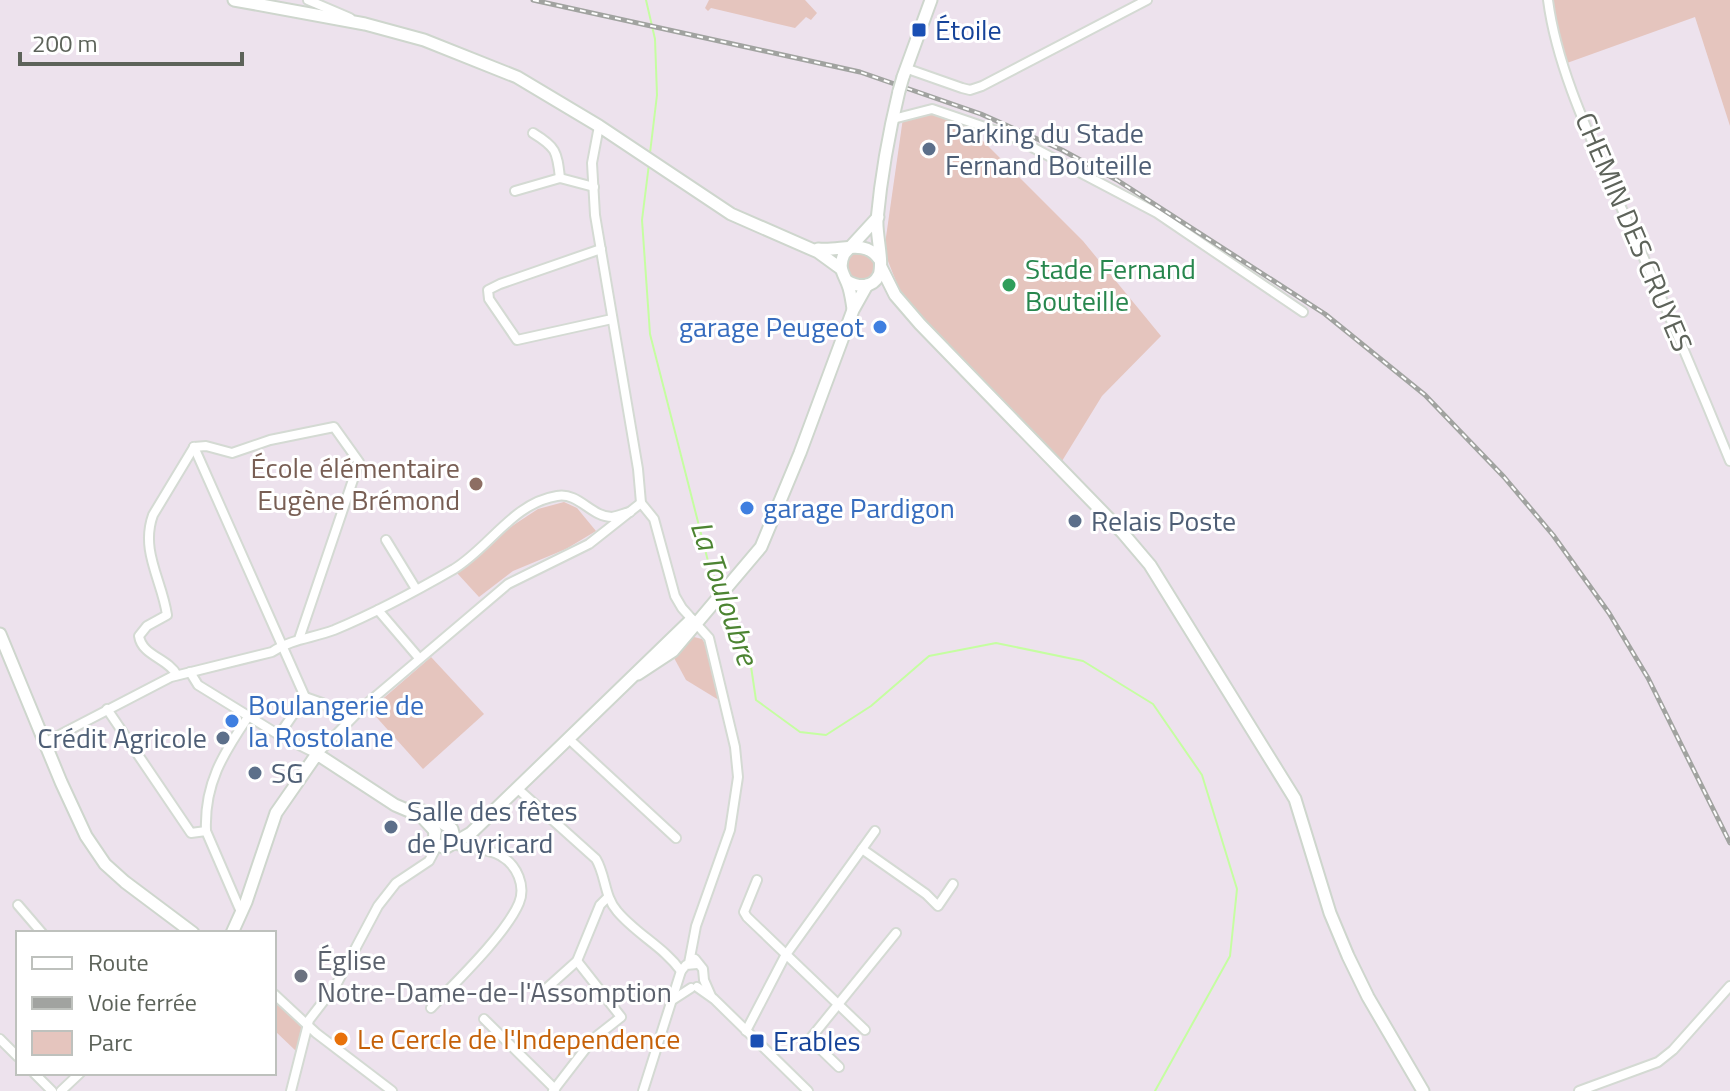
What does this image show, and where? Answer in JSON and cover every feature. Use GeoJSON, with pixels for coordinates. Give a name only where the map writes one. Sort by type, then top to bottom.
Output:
{"type":"FeatureCollection","features":[{"type":"Feature","properties":{"kind":"main road"},"geometry":{"type":"LineString","coordinates":[[234,0],[264,2],[424,40],[517,77],[599,126],[731,214],[832,260],[847,281],[853,310]]}},
{"type":"Feature","properties":{"kind":"main road"},"geometry":{"type":"LineString","coordinates":[[403,809],[424,811],[460,840],[638,674],[673,651],[694,621],[729,587],[761,547],[853,310],[879,274],[877,219],[893,119],[904,73],[931,0]]}},
{"type":"Feature","properties":{"kind":"main road"},"geometry":{"type":"LineString","coordinates":[[840,268],[844,254],[870,234],[877,219]]}},
{"type":"Feature","properties":{"kind":"main road"},"geometry":{"type":"LineString","coordinates":[[800,244],[821,249],[867,247],[874,251],[895,295]]}},
{"type":"Feature","properties":{"kind":"main road"},"geometry":{"type":"LineString","coordinates":[[847,281],[855,286],[880,285],[895,295],[1150,565],[1286,783],[1301,814],[1330,913],[1348,956],[1368,997],[1423,1091]]}},
{"type":"Feature","properties":{"kind":"main road"},"geometry":{"type":"LineString","coordinates":[[0,634],[86,836],[105,864],[145,899],[190,931]]}},
{"type":"Feature","properties":{"kind":"main road"},"geometry":{"type":"LineString","coordinates":[[230,931],[241,912],[276,813],[317,754],[403,809],[421,816],[435,831]]}},
{"type":"Feature","properties":{"kind":"main road"},"geometry":{"type":"LineString","coordinates":[[444,826],[452,836],[445,848],[437,846],[433,839],[435,831],[444,826]]}},
{"type":"Feature","properties":{"kind":"street"},"geometry":{"type":"LineString","coordinates":[[308,0],[365,24]]}},
{"type":"Feature","properties":{"kind":"street"},"geometry":{"type":"LineString","coordinates":[[904,73],[970,90],[1147,0]]}},
{"type":"Feature","properties":{"kind":"street","name":"CHEMIN DES CRUYES"},"geometry":{"type":"LineString","coordinates":[[1548,0],[1552,31],[1601,165],[1658,289],[1730,461]]}},
{"type":"Feature","properties":{"kind":"street"},"geometry":{"type":"LineString","coordinates":[[893,119],[932,109],[1011,136],[1157,213],[1303,312]]}},
{"type":"Feature","properties":{"kind":"street"},"geometry":{"type":"LineString","coordinates":[[599,126],[592,163],[595,215],[638,469],[641,503],[654,519],[675,596],[709,638],[731,724],[738,777],[730,830],[696,926],[693,951],[673,999],[643,1091]]}},
{"type":"Feature","properties":{"kind":"street"},"geometry":{"type":"LineString","coordinates":[[533,133],[552,145],[558,158],[560,178]]}},
{"type":"Feature","properties":{"kind":"street"},"geometry":{"type":"LineString","coordinates":[[515,191],[560,178],[594,187]]}},
{"type":"Feature","properties":{"kind":"street"},"geometry":{"type":"LineString","coordinates":[[601,249],[500,284],[488,290],[489,299],[517,340],[612,319]]}},
{"type":"Feature","properties":{"kind":"street"},"geometry":{"type":"LineString","coordinates":[[194,447],[206,446],[232,453],[270,440],[334,427],[359,462],[299,639]]}},
{"type":"Feature","properties":{"kind":"street"},"geometry":{"type":"LineString","coordinates":[[194,447],[305,697],[322,703],[347,721]]}},
{"type":"Feature","properties":{"kind":"street"},"geometry":{"type":"LineString","coordinates":[[177,675],[171,666],[143,648],[139,636],[147,626],[167,615],[151,564],[149,525],[194,447]]}},
{"type":"Feature","properties":{"kind":"street"},"geometry":{"type":"LineString","coordinates":[[44,743],[177,675],[272,652],[299,639],[320,636],[378,610],[456,568],[521,510],[546,499],[559,495],[570,497],[593,511],[613,517],[630,512]]}},
{"type":"Feature","properties":{"kind":"street"},"geometry":{"type":"LineString","coordinates":[[190,672],[198,685],[279,735],[317,754],[347,721],[508,584],[589,544],[641,503]]}},
{"type":"Feature","properties":{"kind":"street"},"geometry":{"type":"LineString","coordinates":[[386,540],[416,589]]}},
{"type":"Feature","properties":{"kind":"street"},"geometry":{"type":"LineString","coordinates":[[378,610],[419,658]]}},
{"type":"Feature","properties":{"kind":"street"},"geometry":{"type":"LineString","coordinates":[[279,735],[305,697]]}},
{"type":"Feature","properties":{"kind":"street"},"geometry":{"type":"LineString","coordinates":[[107,709],[191,833],[206,831]]}},
{"type":"Feature","properties":{"kind":"street"},"geometry":{"type":"LineString","coordinates":[[241,912],[206,831],[206,820],[214,770],[248,717]]}},
{"type":"Feature","properties":{"kind":"street"},"geometry":{"type":"LineString","coordinates":[[570,740],[676,838]]}},
{"type":"Feature","properties":{"kind":"street"},"geometry":{"type":"LineString","coordinates":[[518,789],[596,859],[603,871],[608,897],[616,911],[673,960],[687,968],[703,969],[697,985],[673,999]]}},
{"type":"Feature","properties":{"kind":"street"},"geometry":{"type":"LineString","coordinates":[[746,1031],[785,956],[875,831]]}},
{"type":"Feature","properties":{"kind":"street"},"geometry":{"type":"LineString","coordinates":[[431,1008],[467,972],[503,927],[519,903],[522,884],[517,871],[501,856],[452,836]]}},
{"type":"Feature","properties":{"kind":"street"},"geometry":{"type":"LineString","coordinates":[[291,1091],[309,1020],[336,985],[378,906],[396,883],[429,861],[437,846]]}},
{"type":"Feature","properties":{"kind":"street"},"geometry":{"type":"LineString","coordinates":[[862,849],[938,906],[953,884]]}},
{"type":"Feature","properties":{"kind":"street"},"geometry":{"type":"LineString","coordinates":[[757,880],[744,912],[785,956],[865,1030]]}},
{"type":"Feature","properties":{"kind":"street"},"geometry":{"type":"LineString","coordinates":[[548,987],[577,961],[600,905],[608,897]]}},
{"type":"Feature","properties":{"kind":"street"},"geometry":{"type":"LineString","coordinates":[[18,905],[40,931]]}},
{"type":"Feature","properties":{"kind":"street"},"geometry":{"type":"LineString","coordinates":[[839,1067],[810,1039],[896,933]]}},
{"type":"Feature","properties":{"kind":"street"},"geometry":{"type":"LineString","coordinates":[[484,1019],[554,1090],[593,1039],[621,1017],[577,961]]}},
{"type":"Feature","properties":{"kind":"street"},"geometry":{"type":"LineString","coordinates":[[687,968],[684,984],[697,985],[711,997],[808,1091]]}},
{"type":"Feature","properties":{"kind":"street"},"geometry":{"type":"LineString","coordinates":[[1579,1091],[1658,1062],[1673,1050],[1730,986]]}},
{"type":"Feature","properties":{"kind":"street"},"geometry":{"type":"LineString","coordinates":[[276,996],[392,1091]]}},
{"type":"Feature","properties":{"kind":"street"},"geometry":{"type":"LineString","coordinates":[[0,1039],[16,1055]]}},
{"type":"Feature","properties":{"kind":"street"},"geometry":{"type":"LineString","coordinates":[[36,1075],[52,1091]]}},
{"type":"Feature","properties":{"kind":"street"},"geometry":{"type":"LineString","coordinates":[[62,1091],[78,1075]]}},
{"type":"Feature","properties":{"kind":"green space"},"geometry":{"type":"Polygon","coordinates":[[[709,0],[805,0],[817,13],[811,20],[806,17],[795,28],[711,8],[708,11],[705,8],[709,0]]]}},
{"type":"Feature","properties":{"kind":"green space"},"geometry":{"type":"Polygon","coordinates":[[[1551,0],[1730,0],[1730,126],[1695,17],[1567,63],[1555,26],[1551,0]]]}},
{"type":"Feature","properties":{"kind":"green space","name":"Stade Fernand Bouteille"},"geometry":{"type":"Polygon","coordinates":[[[927,112],[964,122],[1083,241],[1161,336],[1102,396],[1062,461],[903,299],[884,251],[903,118],[927,112]]]}},
{"type":"Feature","properties":{"kind":"green space"},"geometry":{"type":"Polygon","coordinates":[[[860,252],[870,256],[874,266],[870,276],[860,280],[850,276],[846,266],[850,256],[860,252]]]}},
{"type":"Feature","properties":{"kind":"green space"},"geometry":{"type":"Polygon","coordinates":[[[564,502],[577,508],[596,531],[566,549],[513,571],[479,597],[457,573],[509,528],[538,509],[564,502]]]}},
{"type":"Feature","properties":{"kind":"green space"},"geometry":{"type":"Polygon","coordinates":[[[694,637],[702,639],[706,645],[722,702],[686,680],[673,656],[694,637]]]}},
{"type":"Feature","properties":{"kind":"green space"},"geometry":{"type":"Polygon","coordinates":[[[431,657],[484,714],[423,769],[370,710],[431,657]]]}},
{"type":"Feature","properties":{"kind":"green space"},"geometry":{"type":"Polygon","coordinates":[[[276,1004],[307,1030],[296,1051],[276,1032],[276,1004]]]}},
{"type":"Feature","properties":{"kind":"waterway","name":"La Touloubre"},"geometry":{"type":"LineString","coordinates":[[646,0],[655,39],[657,95],[650,153]]}},
{"type":"Feature","properties":{"kind":"waterway","name":"La Touloubre"},"geometry":{"type":"LineString","coordinates":[[649,164],[642,220],[650,334],[709,565],[719,587]]}},
{"type":"Feature","properties":{"kind":"waterway","name":"La Touloubre"},"geometry":{"type":"LineString","coordinates":[[723,596],[749,653],[756,700],[800,732],[826,735],[871,706],[929,656],[996,643],[1083,661],[1153,704],[1202,775],[1237,889],[1230,956],[1155,1091]]}},
{"type":"Feature","properties":{"kind":"railway"},"geometry":{"type":"LineString","coordinates":[[533,0],[860,72],[981,114],[1062,150],[1117,180],[1325,314],[1425,395],[1504,477],[1553,535],[1609,613],[1648,678],[1730,843]]}},
{"type":"Feature","properties":{"kind":"place","name":"Étoile"},"geometry":{"type":"Point","coordinates":[919,30]}},
{"type":"Feature","properties":{"kind":"place","name":"Parking du Stade Fernand Bouteille"},"geometry":{"type":"Point","coordinates":[929,149]}},
{"type":"Feature","properties":{"kind":"place","name":"Stade Fernand Bouteille"},"geometry":{"type":"Point","coordinates":[1009,285]}},
{"type":"Feature","properties":{"kind":"place","name":"garage Peugeot"},"geometry":{"type":"Point","coordinates":[880,327]}},
{"type":"Feature","properties":{"kind":"place","name":"École élémentaire Eugène Brémond"},"geometry":{"type":"Point","coordinates":[476,484]}},
{"type":"Feature","properties":{"kind":"place","name":"garage Pardigon"},"geometry":{"type":"Point","coordinates":[747,508]}},
{"type":"Feature","properties":{"kind":"place","name":"Relais Poste"},"geometry":{"type":"Point","coordinates":[1075,521]}},
{"type":"Feature","properties":{"kind":"place","name":"Boulangerie de la Rostolane"},"geometry":{"type":"Point","coordinates":[232,721]}},
{"type":"Feature","properties":{"kind":"place","name":"Crédit Agricole"},"geometry":{"type":"Point","coordinates":[223,738]}},
{"type":"Feature","properties":{"kind":"place","name":"SG"},"geometry":{"type":"Point","coordinates":[255,773]}},
{"type":"Feature","properties":{"kind":"place","name":"Salle des fêtes de Puyricard"},"geometry":{"type":"Point","coordinates":[391,827]}},
{"type":"Feature","properties":{"kind":"place","name":"Église Notre-Dame-de-l'Assomption"},"geometry":{"type":"Point","coordinates":[301,976]}},
{"type":"Feature","properties":{"kind":"place","name":"Le Cercle de l'Independence"},"geometry":{"type":"Point","coordinates":[341,1039]}},
{"type":"Feature","properties":{"kind":"place","name":"Erables"},"geometry":{"type":"Point","coordinates":[757,1041]}}]}
